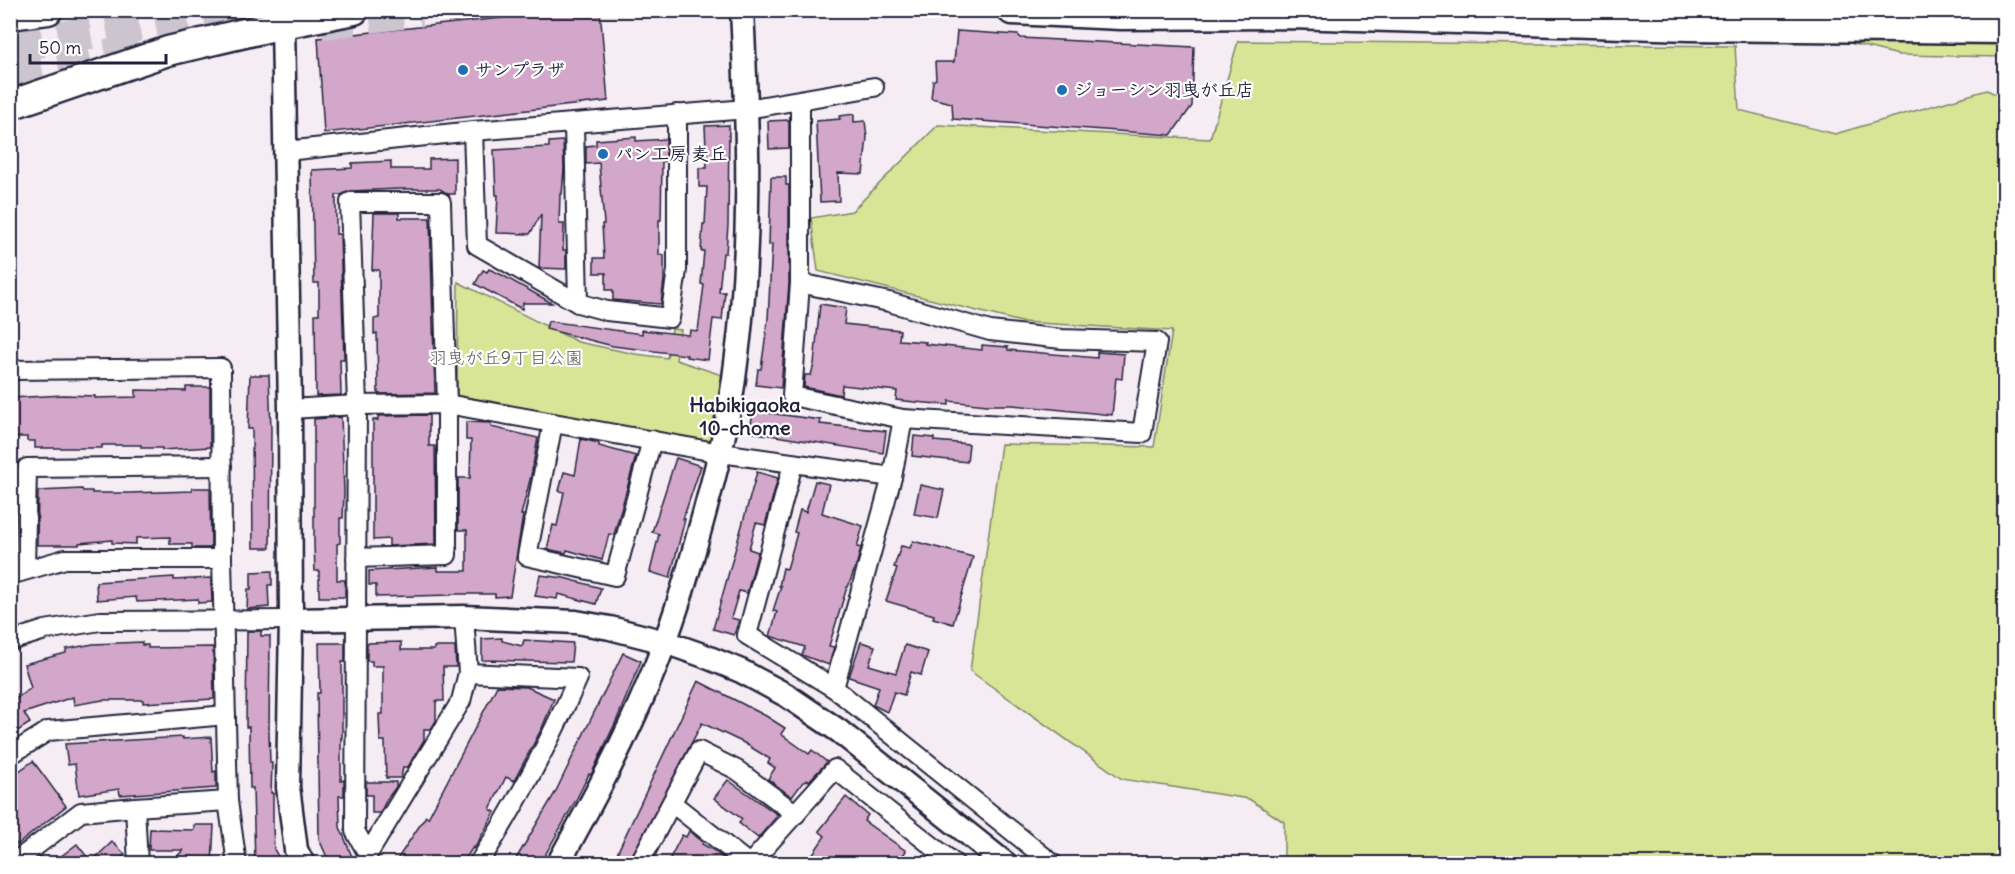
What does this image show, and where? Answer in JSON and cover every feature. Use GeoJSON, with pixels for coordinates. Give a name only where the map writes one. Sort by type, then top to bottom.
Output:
{"type":"FeatureCollection","features":[{"type":"Feature","properties":{"kind":"main road"},"geometry":{"type":"LineString","coordinates":[[10,15],[48,10]]}},
{"type":"Feature","properties":{"kind":"main road"},"geometry":{"type":"LineString","coordinates":[[10,105],[168,51],[354,10]]}},
{"type":"Feature","properties":{"kind":"main road"},"geometry":{"type":"LineString","coordinates":[[1012,10],[1121,15],[1290,14],[1690,18],[2004,29]]}},
{"type":"Feature","properties":{"kind":"street"},"geometry":{"type":"LineString","coordinates":[[558,864],[597,794],[650,681],[685,582],[721,453],[736,365],[747,246],[747,109],[742,10]]}},
{"type":"Feature","properties":{"kind":"street"},"geometry":{"type":"LineString","coordinates":[[283,24],[290,409],[291,620],[288,787],[296,850],[303,864]]}},
{"type":"Feature","properties":{"kind":"street"},"geometry":{"type":"LineString","coordinates":[[286,151],[473,131],[747,109],[874,87]]}},
{"type":"Feature","properties":{"kind":"street"},"geometry":{"type":"LineString","coordinates":[[800,101],[800,283],[792,396],[903,418],[1142,433],[1157,342],[1062,339],[990,331],[889,302],[800,283]]}},
{"type":"Feature","properties":{"kind":"street"},"geometry":{"type":"LineString","coordinates":[[473,131],[477,245],[578,303],[607,311],[670,318],[677,270],[677,114]]}},
{"type":"Feature","properties":{"kind":"street"},"geometry":{"type":"LineString","coordinates":[[574,123],[578,303]]}},
{"type":"Feature","properties":{"kind":"street"},"geometry":{"type":"LineString","coordinates":[[356,558],[447,555],[447,404],[441,202],[350,202],[357,405],[356,558],[355,831],[374,859],[461,701],[468,673],[464,617]]}},
{"type":"Feature","properties":{"kind":"street"},"geometry":{"type":"LineString","coordinates":[[10,370],[221,368],[222,559],[228,801],[237,864]]}},
{"type":"Feature","properties":{"kind":"street"},"geometry":{"type":"LineString","coordinates":[[290,409],[357,405],[447,404],[721,453],[892,477]]}},
{"type":"Feature","properties":{"kind":"street"},"geometry":{"type":"LineString","coordinates":[[834,688],[892,477],[903,418]]}},
{"type":"Feature","properties":{"kind":"street"},"geometry":{"type":"LineString","coordinates":[[553,423],[527,556],[615,576],[652,440]]}},
{"type":"Feature","properties":{"kind":"street"},"geometry":{"type":"LineString","coordinates":[[793,464],[747,635],[834,688],[1053,864]]}},
{"type":"Feature","properties":{"kind":"street"},"geometry":{"type":"LineString","coordinates":[[222,466],[27,468],[18,573],[65,559],[222,559]]}},
{"type":"Feature","properties":{"kind":"street"},"geometry":{"type":"LineString","coordinates":[[10,641],[45,630],[100,621],[464,617],[576,622],[610,628],[664,642],[741,671],[786,695],[839,731],[996,861]]}},
{"type":"Feature","properties":{"kind":"street"},"geometry":{"type":"LineString","coordinates":[[468,673],[578,678],[520,798],[478,864]]}},
{"type":"Feature","properties":{"kind":"street"},"geometry":{"type":"LineString","coordinates":[[10,755],[48,731],[226,715]]}},
{"type":"Feature","properties":{"kind":"street"},"geometry":{"type":"LineString","coordinates":[[639,864],[699,751],[737,770],[796,814]]}},
{"type":"Feature","properties":{"kind":"street"},"geometry":{"type":"LineString","coordinates":[[672,802],[750,864],[835,769],[955,864]]}},
{"type":"Feature","properties":{"kind":"street"},"geometry":{"type":"LineString","coordinates":[[12,864],[81,812],[228,801]]}},
{"type":"Feature","properties":{"kind":"street"},"geometry":{"type":"LineString","coordinates":[[135,807],[138,864]]}},
{"type":"Feature","properties":{"kind":"green space"},"geometry":{"type":"Polygon","coordinates":[[[1701,11],[2004,11],[2004,57],[1899,55],[1764,22],[1701,11]]]}},
{"type":"Feature","properties":{"kind":"green space"},"geometry":{"type":"Polygon","coordinates":[[[1238,41],[1735,46],[1739,110],[1835,134],[1987,90],[2004,98],[2004,863],[1284,863],[1284,822],[1249,799],[1122,779],[970,671],[1001,444],[1154,447],[1172,331],[1021,322],[818,271],[811,218],[852,211],[938,125],[1210,139],[1238,41]]]}},
{"type":"Feature","properties":{"kind":"green space","name":"羽曳が丘9丁目公園"},"geometry":{"type":"Polygon","coordinates":[[[458,282],[578,342],[667,358],[672,329],[681,330],[676,360],[725,376],[714,444],[457,397],[458,282]]]}},
{"type":"Feature","properties":{"kind":"building","name":"サンプラザ"},"geometry":{"type":"Polygon","coordinates":[[[573,10],[600,10],[608,101],[324,133],[318,38],[573,10]]]}},
{"type":"Feature","properties":{"kind":"building","name":"ジョーシン羽曳が丘店"},"geometry":{"type":"Polygon","coordinates":[[[957,31],[1018,35],[1021,38],[1194,47],[1192,106],[1171,135],[953,119],[952,103],[931,98],[933,81],[936,79],[935,62],[954,62],[957,31]]]}},
{"type":"Feature","properties":{"kind":"building"},"geometry":{"type":"Polygon","coordinates":[[[854,114],[854,122],[865,121],[867,137],[863,174],[838,173],[839,201],[820,202],[816,121],[840,119],[839,116],[854,114]]]}},
{"type":"Feature","properties":{"kind":"building"},"geometry":{"type":"Polygon","coordinates":[[[789,120],[789,148],[769,149],[768,121],[789,120]]]}},
{"type":"Feature","properties":{"kind":"building"},"geometry":{"type":"Polygon","coordinates":[[[729,125],[728,225],[719,292],[725,292],[722,320],[713,319],[708,360],[686,357],[687,355],[613,346],[546,329],[548,321],[642,334],[642,330],[689,335],[690,330],[698,331],[704,285],[701,284],[704,251],[701,251],[707,187],[699,187],[699,168],[707,168],[705,126],[729,125]]]}},
{"type":"Feature","properties":{"kind":"building"},"geometry":{"type":"Polygon","coordinates":[[[636,137],[636,141],[666,139],[666,161],[662,162],[661,220],[659,220],[659,255],[664,255],[661,304],[613,300],[613,290],[606,290],[606,273],[594,273],[594,258],[604,258],[602,224],[604,224],[599,163],[586,164],[586,146],[596,145],[596,140],[636,137]]]}},
{"type":"Feature","properties":{"kind":"building"},"geometry":{"type":"Polygon","coordinates":[[[563,141],[564,168],[559,224],[564,224],[563,250],[566,250],[566,269],[539,268],[541,214],[530,234],[496,233],[498,195],[496,195],[494,150],[549,147],[549,142],[563,141]]]}},
{"type":"Feature","properties":{"kind":"building"},"geometry":{"type":"Polygon","coordinates":[[[455,158],[455,194],[448,194],[440,189],[399,189],[350,191],[336,195],[336,234],[340,234],[344,359],[340,359],[341,395],[316,396],[315,314],[319,314],[319,283],[314,283],[312,170],[352,168],[352,163],[391,161],[391,169],[429,169],[429,159],[455,158]]]}},
{"type":"Feature","properties":{"kind":"building"},"geometry":{"type":"Polygon","coordinates":[[[771,177],[786,177],[786,185],[789,185],[789,283],[781,388],[756,385],[758,369],[761,369],[768,319],[772,244],[769,245],[771,177]]]}},
{"type":"Feature","properties":{"kind":"building"},"geometry":{"type":"Polygon","coordinates":[[[374,213],[399,213],[399,218],[430,218],[435,393],[378,394],[377,333],[374,334],[374,319],[379,318],[379,270],[372,270],[374,213]]]}},
{"type":"Feature","properties":{"kind":"building"},"geometry":{"type":"Polygon","coordinates":[[[489,269],[552,303],[523,303],[522,309],[475,284],[483,270],[487,272],[489,269]]]}},
{"type":"Feature","properties":{"kind":"building"},"geometry":{"type":"Polygon","coordinates":[[[820,304],[846,308],[844,324],[900,330],[899,340],[982,350],[982,345],[1008,347],[1008,350],[1097,358],[1097,352],[1124,354],[1122,379],[1116,378],[1112,415],[1013,405],[949,401],[949,405],[896,400],[897,391],[842,385],[841,395],[804,387],[805,375],[811,375],[814,364],[820,304]]]}},
{"type":"Feature","properties":{"kind":"building"},"geometry":{"type":"Polygon","coordinates":[[[250,375],[269,375],[270,548],[253,548],[252,429],[248,429],[250,375]]]}},
{"type":"Feature","properties":{"kind":"building"},"geometry":{"type":"Polygon","coordinates":[[[186,387],[210,387],[210,447],[162,450],[162,448],[141,448],[141,445],[102,445],[102,448],[35,448],[35,441],[27,441],[27,437],[10,437],[10,398],[64,395],[95,396],[95,398],[136,397],[136,390],[186,391],[186,387]]]}},
{"type":"Feature","properties":{"kind":"building"},"geometry":{"type":"Polygon","coordinates":[[[753,411],[821,420],[820,424],[886,431],[883,453],[750,432],[753,411]]]}},
{"type":"Feature","properties":{"kind":"building"},"geometry":{"type":"Polygon","coordinates":[[[429,415],[429,446],[435,446],[436,544],[389,546],[389,539],[373,540],[373,420],[378,420],[378,416],[429,415]]]}},
{"type":"Feature","properties":{"kind":"building"},"geometry":{"type":"Polygon","coordinates":[[[341,417],[344,491],[343,518],[340,518],[340,543],[337,544],[337,580],[345,580],[345,597],[319,597],[319,571],[315,571],[314,544],[314,419],[341,417]]]}},
{"type":"Feature","properties":{"kind":"building"},"geometry":{"type":"Polygon","coordinates":[[[466,422],[491,423],[491,427],[538,438],[521,515],[523,515],[510,596],[451,594],[376,597],[376,585],[369,585],[369,571],[438,567],[438,571],[467,571],[467,530],[458,530],[458,478],[470,478],[471,440],[466,440],[466,422]]]}},
{"type":"Feature","properties":{"kind":"building"},"geometry":{"type":"Polygon","coordinates":[[[914,436],[934,438],[934,441],[969,444],[967,462],[912,456],[914,436]]]}},
{"type":"Feature","properties":{"kind":"building"},"geometry":{"type":"Polygon","coordinates":[[[581,439],[636,456],[614,535],[609,534],[602,560],[567,550],[566,553],[547,549],[553,525],[557,526],[564,492],[559,491],[564,472],[575,475],[581,439]]]}},
{"type":"Feature","properties":{"kind":"building"},"geometry":{"type":"Polygon","coordinates":[[[676,458],[701,466],[683,519],[685,519],[670,578],[650,572],[659,534],[652,532],[676,458]]]}},
{"type":"Feature","properties":{"kind":"building"},"geometry":{"type":"Polygon","coordinates":[[[757,472],[778,478],[765,525],[756,523],[749,549],[758,552],[747,593],[739,591],[731,618],[739,620],[734,635],[713,629],[757,472]]]}},
{"type":"Feature","properties":{"kind":"building"},"geometry":{"type":"Polygon","coordinates":[[[815,481],[829,484],[822,513],[863,526],[857,547],[861,548],[857,563],[847,587],[829,646],[834,647],[829,665],[802,655],[805,647],[770,636],[777,612],[773,611],[781,586],[779,586],[783,568],[787,569],[797,533],[794,532],[800,510],[806,512],[815,481]]]}},
{"type":"Feature","properties":{"kind":"building"},"geometry":{"type":"Polygon","coordinates":[[[920,485],[944,490],[938,518],[914,514],[920,485]]]}},
{"type":"Feature","properties":{"kind":"building"},"geometry":{"type":"Polygon","coordinates":[[[192,488],[210,488],[211,548],[192,548],[192,544],[170,544],[170,537],[136,538],[136,544],[112,543],[112,540],[79,543],[79,545],[37,545],[38,491],[82,489],[92,491],[92,493],[129,493],[192,491],[192,488]]]}},
{"type":"Feature","properties":{"kind":"building"},"geometry":{"type":"Polygon","coordinates":[[[913,541],[973,557],[953,624],[933,618],[934,615],[886,601],[897,568],[894,567],[901,546],[910,548],[913,541]]]}},
{"type":"Feature","properties":{"kind":"building"},"geometry":{"type":"Polygon","coordinates":[[[272,571],[272,585],[268,585],[269,607],[247,609],[248,589],[251,589],[251,572],[272,571]]]}},
{"type":"Feature","properties":{"kind":"building"},"geometry":{"type":"Polygon","coordinates":[[[540,575],[564,578],[601,588],[596,604],[558,594],[557,599],[535,596],[540,575]]]}},
{"type":"Feature","properties":{"kind":"building"},"geometry":{"type":"Polygon","coordinates":[[[174,577],[174,580],[211,578],[212,602],[198,603],[198,599],[137,602],[136,597],[97,600],[96,582],[174,577]]]}},
{"type":"Feature","properties":{"kind":"building"},"geometry":{"type":"Polygon","coordinates":[[[247,631],[261,631],[261,636],[270,636],[271,793],[273,793],[274,849],[282,864],[255,864],[249,727],[246,727],[247,631]]]}},
{"type":"Feature","properties":{"kind":"building"},"geometry":{"type":"Polygon","coordinates":[[[502,638],[502,641],[522,646],[524,640],[573,643],[571,662],[482,660],[482,639],[502,638]]]}},
{"type":"Feature","properties":{"kind":"building"},"geometry":{"type":"Polygon","coordinates":[[[142,642],[142,645],[148,645],[148,648],[213,647],[214,699],[143,703],[143,700],[103,700],[74,705],[73,697],[24,713],[30,723],[16,732],[10,724],[10,695],[14,700],[31,688],[24,664],[66,653],[66,649],[93,644],[142,642]]]}},
{"type":"Feature","properties":{"kind":"building"},"geometry":{"type":"Polygon","coordinates":[[[401,642],[401,650],[434,650],[434,647],[455,647],[456,667],[443,667],[444,701],[436,701],[436,721],[431,729],[424,729],[424,740],[408,767],[403,767],[401,778],[386,778],[385,741],[380,741],[379,714],[383,714],[383,666],[372,666],[372,661],[367,661],[367,643],[401,642]]]}},
{"type":"Feature","properties":{"kind":"building"},"geometry":{"type":"Polygon","coordinates":[[[861,642],[875,646],[869,665],[896,673],[905,645],[928,652],[921,675],[911,672],[904,695],[894,692],[887,712],[873,705],[879,687],[849,677],[861,642]]]}},
{"type":"Feature","properties":{"kind":"building"},"geometry":{"type":"Polygon","coordinates":[[[319,643],[345,643],[345,662],[342,662],[341,738],[341,781],[344,780],[344,796],[339,796],[340,827],[355,864],[330,864],[319,839],[317,693],[320,693],[319,643]]]}},
{"type":"Feature","properties":{"kind":"building"},"geometry":{"type":"Polygon","coordinates":[[[623,653],[641,661],[591,775],[589,774],[540,864],[513,864],[555,793],[623,653]]]}},
{"type":"Feature","properties":{"kind":"building"},"geometry":{"type":"Polygon","coordinates":[[[698,681],[766,716],[785,728],[781,734],[809,754],[812,750],[827,762],[809,781],[803,782],[792,797],[768,779],[775,768],[768,763],[770,759],[744,743],[702,723],[628,864],[612,864],[698,681]]]}},
{"type":"Feature","properties":{"kind":"building"},"geometry":{"type":"Polygon","coordinates":[[[497,686],[527,687],[554,699],[542,728],[514,781],[506,777],[490,809],[495,812],[474,849],[473,847],[462,864],[394,864],[426,816],[428,818],[497,686]]]}},
{"type":"Feature","properties":{"kind":"building"},"geometry":{"type":"Polygon","coordinates":[[[183,737],[183,739],[211,737],[216,788],[120,795],[119,789],[79,795],[75,764],[68,765],[65,744],[183,737]]]}},
{"type":"Feature","properties":{"kind":"building"},"geometry":{"type":"Polygon","coordinates":[[[33,761],[66,806],[17,845],[10,835],[10,782],[17,777],[15,774],[33,761]]]}},
{"type":"Feature","properties":{"kind":"building"},"geometry":{"type":"Polygon","coordinates":[[[728,780],[778,815],[758,838],[739,823],[742,819],[714,798],[728,780]]]}},
{"type":"Feature","properties":{"kind":"building"},"geometry":{"type":"Polygon","coordinates":[[[366,782],[396,782],[396,787],[380,813],[372,813],[372,795],[366,795],[366,782]]]}},
{"type":"Feature","properties":{"kind":"building"},"geometry":{"type":"Polygon","coordinates":[[[846,797],[868,815],[864,821],[906,851],[897,864],[806,864],[825,836],[819,831],[846,797]]]}},
{"type":"Feature","properties":{"kind":"building"},"geometry":{"type":"Polygon","coordinates":[[[194,825],[214,825],[212,864],[170,864],[183,850],[149,850],[150,829],[194,830],[194,825]]]}},
{"type":"Feature","properties":{"kind":"building"},"geometry":{"type":"Polygon","coordinates":[[[689,831],[703,842],[702,844],[730,864],[667,864],[682,835],[686,837],[689,831]]]}},
{"type":"Feature","properties":{"kind":"building"},"geometry":{"type":"Polygon","coordinates":[[[112,842],[125,854],[116,864],[51,864],[77,844],[91,862],[112,842]]]}},
{"type":"Feature","properties":{"kind":"tunnel"},"geometry":{"type":"LineString","coordinates":[[10,46],[231,10]]}},
{"type":"Feature","properties":{"kind":"tunnel"},"geometry":{"type":"LineString","coordinates":[[321,23],[421,10]]}},
{"type":"Feature","properties":{"kind":"tunnel"},"geometry":{"type":"LineString","coordinates":[[10,75],[152,48]]}},
{"type":"Feature","properties":{"kind":"place","name":"サンプラザ"},"geometry":{"type":"Point","coordinates":[463,70]}},
{"type":"Feature","properties":{"kind":"place","name":"ジョーシン羽曳が丘店"},"geometry":{"type":"Point","coordinates":[1062,90]}},
{"type":"Feature","properties":{"kind":"place","name":"パン工房 麦丘"},"geometry":{"type":"Point","coordinates":[603,154]}},
{"type":"Feature","properties":{"kind":"district","name":"Habikigaoka 10-chome"},"geometry":{"type":"Point","coordinates":[745,416]}}]}
